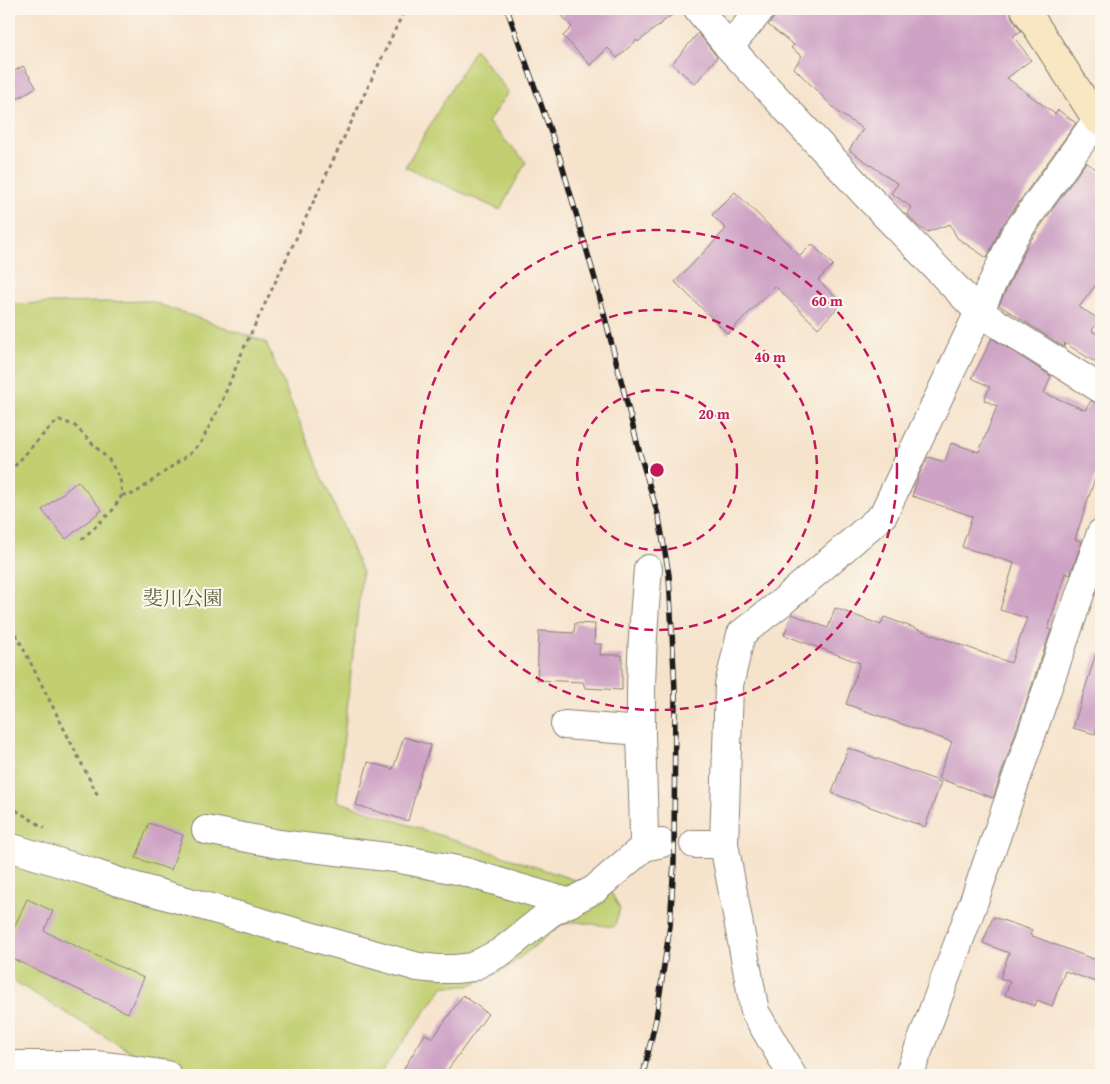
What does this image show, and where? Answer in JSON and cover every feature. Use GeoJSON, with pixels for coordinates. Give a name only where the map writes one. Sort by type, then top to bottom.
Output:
{"type":"FeatureCollection","features":[{"type":"Feature","properties":{"kind":"main road"},"geometry":{"type":"LineString","coordinates":[[1025,9],[1100,121]]}},
{"type":"Feature","properties":{"kind":"street"},"geometry":{"type":"LineString","coordinates":[[698,9],[729,47],[866,195],[979,312],[1101,389]]}},
{"type":"Feature","properties":{"kind":"street"},"geometry":{"type":"LineString","coordinates":[[729,47],[761,9]]}},
{"type":"Feature","properties":{"kind":"street"},"geometry":{"type":"LineString","coordinates":[[792,1075],[755,1012],[724,844],[729,685],[741,634],[782,602],[883,515],[1014,236],[1100,121]]}},
{"type":"Feature","properties":{"kind":"street"},"geometry":{"type":"LineString","coordinates":[[909,1075],[977,891],[1101,533]]}},
{"type":"Feature","properties":{"kind":"street"},"geometry":{"type":"LineString","coordinates":[[9,847],[119,882],[418,967],[456,969],[472,967],[501,952],[550,913],[595,889],[653,845],[641,731],[642,655],[648,569]]}},
{"type":"Feature","properties":{"kind":"street"},"geometry":{"type":"LineString","coordinates":[[566,725],[641,731]]}},
{"type":"Feature","properties":{"kind":"street"},"geometry":{"type":"LineString","coordinates":[[206,830],[279,844],[405,860],[462,872],[570,902]]}},
{"type":"Feature","properties":{"kind":"street"},"geometry":{"type":"LineString","coordinates":[[694,844],[724,844]]}},
{"type":"Feature","properties":{"kind":"street"},"geometry":{"type":"LineString","coordinates":[[9,1065],[94,1066],[167,1075]]}},
{"type":"Feature","properties":{"kind":"path"},"geometry":{"type":"LineString","coordinates":[[122,495],[134,494],[200,444],[220,406],[243,350],[405,9]]}},
{"type":"Feature","properties":{"kind":"path"},"geometry":{"type":"LineString","coordinates":[[9,472],[45,432],[59,420],[74,425],[109,460],[120,478],[122,495],[112,511],[80,541]]}},
{"type":"Feature","properties":{"kind":"path"},"geometry":{"type":"LineString","coordinates":[[16,634],[100,798]]}},
{"type":"Feature","properties":{"kind":"green space"},"geometry":{"type":"Polygon","coordinates":[[[475,49],[508,92],[488,122],[526,162],[500,210],[405,167],[475,49]]]}},
{"type":"Feature","properties":{"kind":"green space","name":"斐川公園"},"geometry":{"type":"Polygon","coordinates":[[[150,301],[266,342],[362,572],[337,801],[611,892],[620,909],[614,927],[577,922],[562,924],[507,968],[469,986],[444,986],[379,1075],[168,1075],[9,978],[9,304],[150,301]]]}},
{"type":"Feature","properties":{"kind":"building"},"geometry":{"type":"Polygon","coordinates":[[[556,9],[679,9],[638,42],[637,40],[617,58],[608,48],[590,65],[563,36],[572,27],[556,9]]]}},
{"type":"Feature","properties":{"kind":"building"},"geometry":{"type":"Polygon","coordinates":[[[776,9],[1010,9],[1012,18],[1021,31],[1013,36],[1031,60],[1007,78],[1055,114],[1058,110],[1076,123],[1001,227],[987,258],[957,238],[950,224],[927,232],[918,226],[907,214],[911,207],[891,193],[898,184],[849,150],[863,129],[839,113],[794,68],[802,56],[791,48],[794,45],[768,25],[773,19],[776,9]]]}},
{"type":"Feature","properties":{"kind":"building"},"geometry":{"type":"Polygon","coordinates":[[[698,33],[717,57],[695,84],[672,64],[698,33]]]}},
{"type":"Feature","properties":{"kind":"building"},"geometry":{"type":"Polygon","coordinates":[[[23,66],[36,87],[9,104],[9,74],[23,66]]]}},
{"type":"Feature","properties":{"kind":"building"},"geometry":{"type":"Polygon","coordinates":[[[1086,162],[1101,173],[1101,278],[1079,307],[1099,319],[1092,331],[1101,336],[1101,366],[1065,343],[1064,347],[999,305],[1028,244],[1086,162]]]}},
{"type":"Feature","properties":{"kind":"building"},"geometry":{"type":"Polygon","coordinates":[[[735,192],[800,256],[812,244],[833,265],[818,280],[842,303],[818,328],[775,286],[728,334],[675,282],[726,229],[712,215],[735,192]]]}},
{"type":"Feature","properties":{"kind":"building"},"geometry":{"type":"Polygon","coordinates":[[[992,338],[1051,376],[1044,393],[1085,410],[1091,401],[1101,404],[1101,460],[1075,539],[1082,542],[1070,575],[1065,573],[1048,629],[1051,630],[993,798],[938,778],[952,742],[846,704],[860,663],[784,635],[792,614],[828,628],[835,608],[881,625],[884,617],[1011,663],[1027,618],[1000,610],[1014,563],[962,547],[972,516],[912,496],[928,457],[945,462],[951,443],[979,452],[997,406],[984,400],[990,387],[972,378],[992,338]]]}},
{"type":"Feature","properties":{"kind":"building"},"geometry":{"type":"Polygon","coordinates":[[[78,481],[102,510],[66,539],[42,510],[78,481]]]}},
{"type":"Feature","properties":{"kind":"building"},"geometry":{"type":"Polygon","coordinates":[[[575,623],[595,624],[594,644],[601,644],[600,655],[622,655],[622,690],[585,688],[583,682],[537,680],[539,631],[574,633],[575,623]]]}},
{"type":"Feature","properties":{"kind":"building"},"geometry":{"type":"Polygon","coordinates":[[[1096,653],[1101,653],[1101,714],[1095,734],[1073,728],[1096,653]]]}},
{"type":"Feature","properties":{"kind":"building"},"geometry":{"type":"Polygon","coordinates":[[[404,737],[431,745],[408,821],[356,805],[368,762],[393,769],[404,737]]]}},
{"type":"Feature","properties":{"kind":"building"},"geometry":{"type":"Polygon","coordinates":[[[848,748],[941,782],[925,827],[832,793],[848,748]]]}},
{"type":"Feature","properties":{"kind":"building"},"geometry":{"type":"Polygon","coordinates":[[[149,823],[183,835],[171,870],[136,858],[149,823]]]}},
{"type":"Feature","properties":{"kind":"building"},"geometry":{"type":"Polygon","coordinates":[[[27,899],[53,911],[44,931],[144,978],[128,1013],[9,957],[9,939],[27,899]]]}},
{"type":"Feature","properties":{"kind":"building"},"geometry":{"type":"Polygon","coordinates":[[[993,917],[1032,930],[1030,935],[1101,962],[1101,984],[1065,971],[1052,1006],[1037,1000],[1035,1006],[1005,995],[1010,982],[1000,978],[1009,953],[983,943],[993,917]]]}},
{"type":"Feature","properties":{"kind":"building"},"geometry":{"type":"Polygon","coordinates":[[[463,995],[488,1014],[444,1075],[400,1075],[425,1034],[433,1038],[463,995]]]}},
{"type":"Feature","properties":{"kind":"railway"},"geometry":{"type":"LineString","coordinates":[[507,9],[560,158],[595,279],[640,454],[659,518],[669,575],[675,690],[674,862],[670,926],[656,1019],[643,1075]]}}]}
